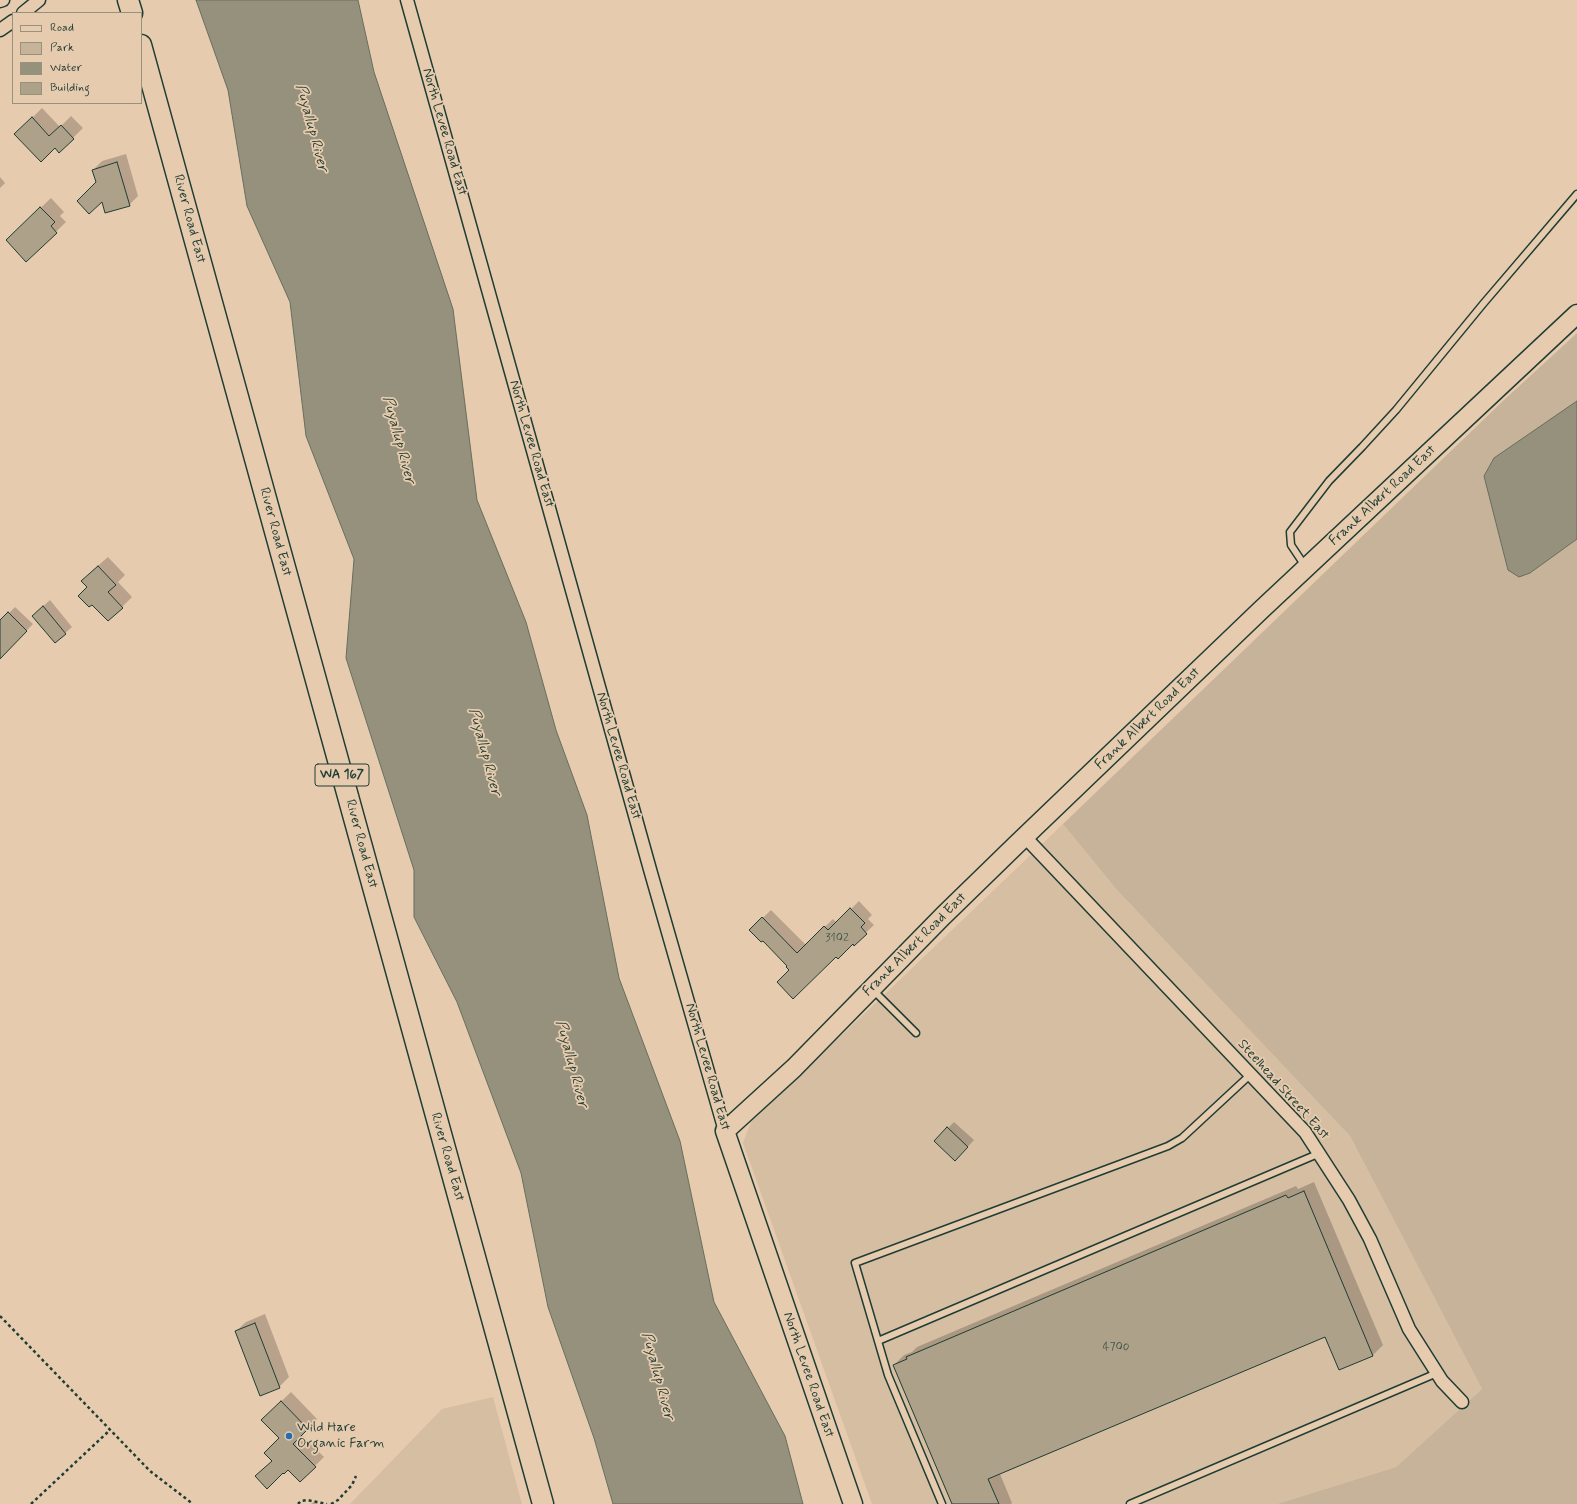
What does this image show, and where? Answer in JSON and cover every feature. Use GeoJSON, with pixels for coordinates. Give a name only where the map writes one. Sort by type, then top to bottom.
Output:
{"type":"FeatureCollection","features":[{"type":"Feature","properties":{"kind":"main road"},"geometry":{"type":"LineString","coordinates":[[128,0],[132,12]]}},
{"type":"Feature","properties":{"kind":"main road","name":"River Road East"},"geometry":{"type":"LineString","coordinates":[[142,49],[543,1504]]}},
{"type":"Feature","properties":{"kind":"street"},"geometry":{"type":"LineString","coordinates":[[24,12],[39,0]]}},
{"type":"Feature","properties":{"kind":"street","name":"North Levee Road East"},"geometry":{"type":"LineString","coordinates":[[407,0],[651,873],[725,1131],[853,1504]]}},
{"type":"Feature","properties":{"kind":"street"},"geometry":{"type":"LineString","coordinates":[[0,30],[12,21]]}},
{"type":"Feature","properties":{"kind":"street","name":"Frank Albert Road East"},"geometry":{"type":"LineString","coordinates":[[725,1131],[794,1068],[943,916],[1025,836],[1306,568],[1577,314]]}},
{"type":"Feature","properties":{"kind":"street","name":"Steelhead Street East"},"geometry":{"type":"LineString","coordinates":[[1025,836],[1305,1132],[1349,1200],[1370,1240],[1409,1329],[1442,1381],[1462,1402]]}},
{"type":"Feature","properties":{"kind":"lane"},"geometry":{"type":"LineString","coordinates":[[1306,568],[1291,545],[1290,532],[1328,481],[1396,410],[1483,304],[1577,194]]}},
{"type":"Feature","properties":{"kind":"lane"},"geometry":{"type":"LineString","coordinates":[[872,988],[916,1033]]}},
{"type":"Feature","properties":{"kind":"lane"},"geometry":{"type":"LineString","coordinates":[[942,1504],[888,1375],[855,1263],[1168,1146],[1182,1138],[1250,1075]]}},
{"type":"Feature","properties":{"kind":"lane"},"geometry":{"type":"LineString","coordinates":[[878,1341],[1320,1153]]}},
{"type":"Feature","properties":{"kind":"lane"},"geometry":{"type":"LineString","coordinates":[[1130,1504],[1437,1373]]}},
{"type":"Feature","properties":{"kind":"path"},"geometry":{"type":"LineString","coordinates":[[0,1316],[150,1471],[193,1504]]}},
{"type":"Feature","properties":{"kind":"path"},"geometry":{"type":"LineString","coordinates":[[31,1504],[110,1430]]}},
{"type":"Feature","properties":{"kind":"path"},"geometry":{"type":"LineString","coordinates":[[331,1504],[338,1500],[352,1485],[356,1476]]}},
{"type":"Feature","properties":{"kind":"path"},"geometry":{"type":"LineString","coordinates":[[298,1504],[307,1500],[328,1504]]}},
{"type":"Feature","properties":{"kind":"shaded area"},"geometry":{"type":"Polygon","coordinates":[[[1063,824],[1117,890],[1350,1136],[1482,1389],[1396,1467],[1277,1504],[872,1504],[743,1143],[751,1122],[1063,824]]]}},
{"type":"Feature","properties":{"kind":"shaded area"},"geometry":{"type":"Polygon","coordinates":[[[493,1397],[522,1504],[350,1504],[442,1409],[493,1397]]]}},
{"type":"Feature","properties":{"kind":"green space"},"geometry":{"type":"Polygon","coordinates":[[[1577,333],[1577,1504],[1277,1504],[1396,1467],[1482,1389],[1350,1136],[1117,890],[1063,824],[1504,400],[1577,333]]]}},
{"type":"Feature","properties":{"kind":"water","name":"Puyallup River"},"geometry":{"type":"Polygon","coordinates":[[[196,0],[358,0],[374,72],[453,309],[477,500],[526,622],[556,730],[587,815],[619,978],[680,1141],[714,1302],[785,1436],[803,1504],[613,1504],[594,1438],[548,1307],[521,1173],[457,1002],[414,917],[414,870],[346,658],[354,559],[306,436],[290,302],[247,206],[228,90],[196,0]]]}},
{"type":"Feature","properties":{"kind":"water"},"geometry":{"type":"Polygon","coordinates":[[[1577,401],[1577,539],[1530,573],[1519,577],[1508,570],[1484,476],[1494,458],[1577,401]]]}},
{"type":"Feature","properties":{"kind":"building"},"geometry":{"type":"Polygon","coordinates":[[[32,117],[49,136],[61,125],[74,139],[59,153],[55,148],[41,162],[14,134],[32,117]]]}},
{"type":"Feature","properties":{"kind":"building"},"geometry":{"type":"Polygon","coordinates":[[[117,162],[130,206],[105,213],[102,202],[89,214],[77,201],[96,182],[92,170],[117,162]]]}},
{"type":"Feature","properties":{"kind":"building"},"geometry":{"type":"Polygon","coordinates":[[[40,207],[55,222],[51,226],[57,233],[26,262],[6,240],[40,207]]]}},
{"type":"Feature","properties":{"kind":"building"},"geometry":{"type":"Polygon","coordinates":[[[98,566],[116,585],[108,592],[123,608],[108,621],[92,605],[89,607],[78,596],[87,587],[81,581],[98,566]]]}},
{"type":"Feature","properties":{"kind":"building"},"geometry":{"type":"Polygon","coordinates":[[[43,606],[66,634],[55,643],[32,616],[43,606]]]}},
{"type":"Feature","properties":{"kind":"building"},"geometry":{"type":"Polygon","coordinates":[[[8,612],[27,631],[0,659],[0,620],[8,612]]]}},
{"type":"Feature","properties":{"kind":"building"},"geometry":{"type":"Polygon","coordinates":[[[850,908],[865,923],[861,927],[867,934],[854,946],[853,944],[838,959],[836,957],[793,999],[777,982],[789,970],[786,967],[787,966],[763,941],[761,942],[749,930],[762,917],[797,953],[824,926],[828,930],[850,908]]]}},
{"type":"Feature","properties":{"kind":"building"},"geometry":{"type":"Polygon","coordinates":[[[947,1127],[968,1147],[955,1161],[934,1141],[947,1127]]]}},
{"type":"Feature","properties":{"kind":"building"},"geometry":{"type":"Polygon","coordinates":[[[1304,1191],[1373,1356],[1339,1370],[1325,1337],[988,1479],[999,1504],[952,1504],[893,1365],[907,1359],[906,1357],[1286,1195],[1288,1198],[1304,1191]]]}},
{"type":"Feature","properties":{"kind":"building"},"geometry":{"type":"Polygon","coordinates":[[[255,1323],[280,1388],[260,1396],[235,1331],[255,1323]]]}},
{"type":"Feature","properties":{"kind":"building","name":"Wild Hare Organic Farm"},"geometry":{"type":"Polygon","coordinates":[[[281,1401],[308,1429],[293,1444],[316,1467],[300,1482],[288,1470],[267,1489],[255,1476],[272,1461],[264,1453],[279,1438],[261,1420],[281,1401]]]}},
{"type":"Feature","properties":{"kind":"place","name":"Wild Hare Organic Farm"},"geometry":{"type":"Point","coordinates":[289,1436]}}]}
